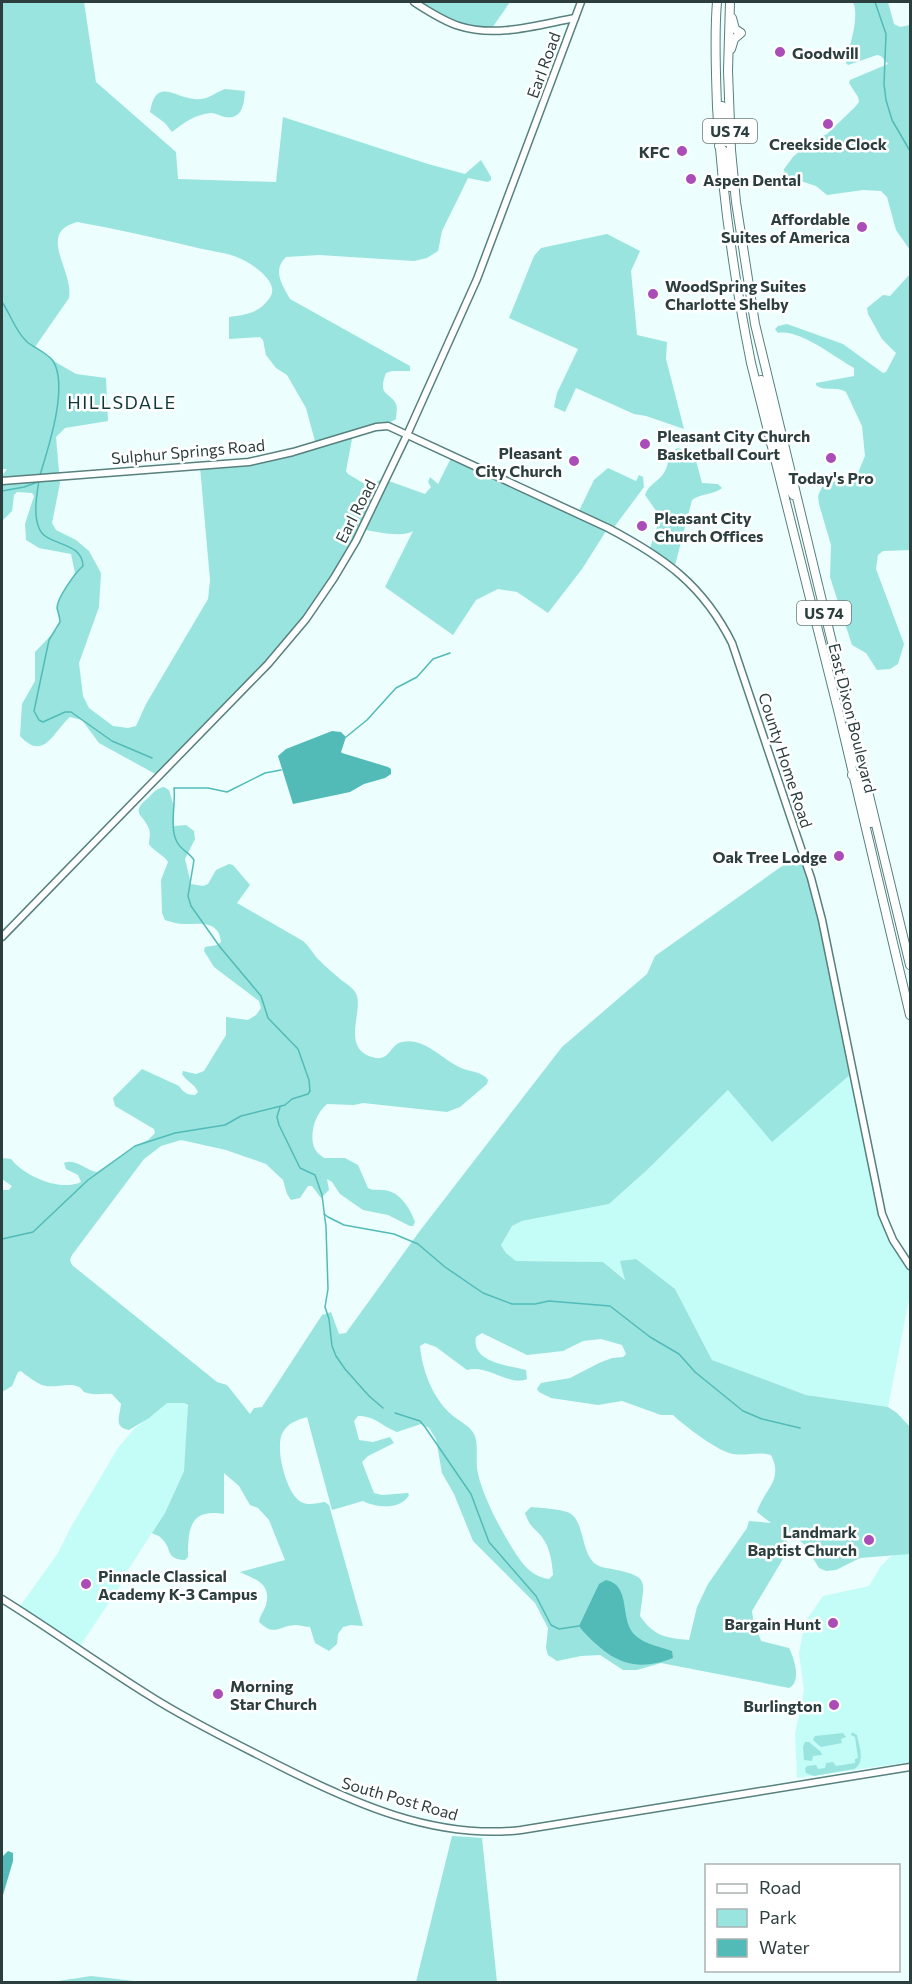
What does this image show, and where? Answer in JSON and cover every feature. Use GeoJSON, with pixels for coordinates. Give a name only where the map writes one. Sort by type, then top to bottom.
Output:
{"type":"FeatureCollection","features":[{"type":"Feature","properties":{"kind":"highway","name":"East Dixon Boulevard"},"geometry":{"type":"LineString","coordinates":[[717,2],[716,78],[719,146],[732,258],[751,363],[910,1015]]}},
{"type":"Feature","properties":{"kind":"highway","name":"East Dixon Boulevard"},"geometry":{"type":"LineString","coordinates":[[730,2],[728,71],[731,150],[736,202],[754,324],[910,965]]}},
{"type":"Feature","properties":{"kind":"highway"},"geometry":{"type":"LineString","coordinates":[[728,71],[732,43],[741,33],[733,24],[730,2]]}},
{"type":"Feature","properties":{"kind":"highway"},"geometry":{"type":"LineString","coordinates":[[716,78],[721,93],[727,143],[731,150]]}},
{"type":"Feature","properties":{"kind":"highway"},"geometry":{"type":"LineString","coordinates":[[719,146],[726,153],[731,193],[736,202]]}},
{"type":"Feature","properties":{"kind":"highway"},"geometry":{"type":"LineString","coordinates":[[751,363],[760,379],[774,432],[777,435],[780,434]]}},
{"type":"Feature","properties":{"kind":"highway"},"geometry":{"type":"LineString","coordinates":[[771,443],[777,444],[788,487],[796,498]]}},
{"type":"Feature","properties":{"kind":"highway"},"geometry":{"type":"LineString","coordinates":[[836,704],[843,715],[856,762],[863,766]]}},
{"type":"Feature","properties":{"kind":"highway"},"geometry":{"type":"LineString","coordinates":[[852,775],[857,775],[859,778],[870,820],[880,841]]}},
{"type":"Feature","properties":{"kind":"main road"},"geometry":{"type":"LineString","coordinates":[[414,2],[448,22],[482,30],[505,30],[575,18]]}},
{"type":"Feature","properties":{"kind":"main road","name":"Earl Road"},"geometry":{"type":"LineString","coordinates":[[2,937],[286,643],[320,600],[350,553],[407,435],[477,279],[581,2]]}},
{"type":"Feature","properties":{"kind":"main road","name":"Sulphur Springs Road"},"geometry":{"type":"LineString","coordinates":[[2,481],[249,462],[293,452],[380,426],[392,427],[407,435]]}},
{"type":"Feature","properties":{"kind":"main road","name":"County Home Road"},"geometry":{"type":"LineString","coordinates":[[407,435],[588,518],[638,544],[687,580],[721,622],[742,671],[811,878],[822,920],[882,1214],[892,1240],[910,1266]]}},
{"type":"Feature","properties":{"kind":"main road","name":"South Post Road"},"geometry":{"type":"LineString","coordinates":[[2,1599],[152,1697],[240,1745],[350,1800],[434,1826],[481,1832],[521,1830],[910,1767]]}},
{"type":"Feature","properties":{"kind":"shaded area"},"geometry":{"type":"Polygon","coordinates":[[[852,1073],[882,1214],[910,1266],[910,1294],[888,1407],[806,1395],[712,1360],[675,1289],[626,1280],[603,1262],[516,1261],[506,1253],[501,1244],[512,1226],[522,1221],[609,1204],[728,1090],[852,1073]]]}},
{"type":"Feature","properties":{"kind":"shaded area"},"geometry":{"type":"Polygon","coordinates":[[[167,1403],[184,1403],[189,1408],[184,1471],[165,1513],[78,1649],[18,1609],[58,1553],[118,1448],[134,1429],[167,1403]]]}},
{"type":"Feature","properties":{"kind":"shaded area"},"geometry":{"type":"Polygon","coordinates":[[[897,1554],[910,1554],[910,1762],[797,1778],[795,1734],[804,1690],[799,1653],[805,1622],[823,1596],[869,1586],[881,1566],[897,1554]]]}},
{"type":"Feature","properties":{"kind":"green space"},"geometry":{"type":"Polygon","coordinates":[[[2,2],[84,2],[96,82],[176,152],[178,179],[276,182],[283,117],[465,174],[481,160],[491,177],[488,182],[468,178],[442,231],[438,251],[427,258],[414,261],[319,255],[286,257],[282,262],[280,278],[290,299],[410,366],[410,371],[386,373],[383,386],[385,393],[396,404],[396,419],[384,426],[353,434],[346,471],[348,474],[368,486],[380,480],[386,480],[425,494],[431,487],[428,482],[430,477],[438,484],[452,456],[578,513],[594,480],[608,468],[636,481],[639,475],[643,477],[644,487],[612,530],[608,528],[582,569],[548,613],[517,592],[498,589],[476,600],[453,635],[385,587],[413,531],[396,534],[362,529],[350,553],[286,643],[159,776],[99,743],[82,720],[70,717],[48,742],[42,745],[36,746],[28,743],[20,736],[22,704],[35,681],[35,652],[57,629],[60,622],[57,607],[60,597],[75,573],[71,554],[39,548],[26,540],[25,524],[34,496],[32,493],[17,492],[14,495],[12,511],[2,521],[2,476],[7,469],[2,469],[2,2]],[[77,222],[65,227],[59,235],[58,243],[67,276],[69,298],[35,347],[76,374],[106,378],[108,421],[65,428],[56,437],[60,483],[52,523],[56,530],[76,540],[89,551],[101,573],[99,607],[79,663],[83,696],[89,708],[113,726],[128,728],[136,726],[146,704],[208,599],[210,580],[200,467],[232,464],[316,445],[306,408],[287,375],[276,368],[266,355],[263,340],[260,337],[229,339],[229,317],[256,310],[265,304],[272,293],[269,281],[258,269],[228,254],[77,222]]]}},
{"type":"Feature","properties":{"kind":"green space"},"geometry":{"type":"Polygon","coordinates":[[[414,2],[510,2],[490,31],[460,26],[414,2]]]}},
{"type":"Feature","properties":{"kind":"green space"},"geometry":{"type":"Polygon","coordinates":[[[853,2],[888,2],[894,24],[900,27],[910,25],[910,250],[896,230],[887,197],[881,191],[863,190],[827,195],[816,186],[785,176],[784,169],[793,157],[809,143],[827,134],[859,102],[849,83],[850,80],[888,64],[877,55],[848,65],[846,63],[855,24],[853,2]]]}},
{"type":"Feature","properties":{"kind":"green space"},"geometry":{"type":"Polygon","coordinates":[[[225,89],[245,91],[241,110],[236,116],[225,117],[213,113],[200,115],[172,132],[165,123],[150,112],[156,95],[161,92],[199,99],[207,98],[225,89]]]}},
{"type":"Feature","properties":{"kind":"green space"},"geometry":{"type":"Polygon","coordinates":[[[607,234],[640,251],[631,271],[637,335],[667,342],[666,359],[684,429],[634,414],[576,388],[565,412],[554,407],[557,393],[578,349],[509,318],[534,256],[541,248],[607,234]]]}},
{"type":"Feature","properties":{"kind":"green space"},"geometry":{"type":"Polygon","coordinates":[[[910,274],[910,550],[883,551],[878,555],[876,569],[904,644],[898,664],[890,669],[877,670],[866,653],[852,645],[830,577],[831,545],[818,496],[826,483],[848,479],[858,473],[865,456],[862,426],[846,392],[816,385],[816,383],[854,376],[854,368],[806,339],[787,333],[778,333],[775,329],[787,324],[843,344],[883,373],[886,372],[896,353],[882,339],[867,308],[883,295],[890,296],[910,274]]]}},
{"type":"Feature","properties":{"kind":"green space"},"geometry":{"type":"Polygon","coordinates":[[[678,448],[694,453],[702,483],[718,484],[722,488],[692,500],[674,569],[649,551],[657,527],[657,512],[645,495],[664,473],[670,456],[678,448]]]}},
{"type":"Feature","properties":{"kind":"green space"},"geometry":{"type":"Polygon","coordinates":[[[162,788],[169,790],[174,807],[174,826],[186,825],[194,831],[195,839],[185,859],[191,884],[203,886],[208,884],[216,870],[229,864],[233,865],[250,885],[237,903],[303,941],[320,961],[354,991],[358,1003],[355,1038],[363,1053],[372,1057],[383,1057],[398,1043],[410,1041],[425,1046],[459,1067],[479,1073],[488,1080],[487,1084],[460,1107],[447,1112],[363,1103],[327,1104],[317,1118],[312,1135],[317,1151],[324,1158],[345,1158],[358,1165],[368,1188],[388,1191],[399,1196],[410,1211],[415,1222],[413,1226],[388,1215],[363,1210],[340,1194],[332,1182],[327,1179],[329,1190],[321,1198],[312,1186],[308,1186],[300,1198],[291,1200],[283,1180],[266,1164],[226,1150],[181,1140],[161,1146],[144,1159],[72,1255],[70,1260],[72,1265],[217,1382],[227,1385],[250,1414],[254,1408],[262,1407],[322,1315],[331,1312],[339,1334],[346,1333],[419,1232],[562,1047],[647,974],[655,956],[802,852],[811,878],[852,1073],[772,1142],[728,1090],[609,1204],[522,1221],[512,1226],[501,1245],[506,1253],[516,1261],[603,1262],[625,1280],[620,1261],[636,1259],[675,1289],[712,1360],[806,1395],[888,1407],[910,1427],[910,1554],[860,1558],[836,1570],[826,1571],[819,1568],[805,1545],[787,1530],[786,1539],[790,1547],[752,1611],[761,1641],[789,1648],[795,1663],[796,1675],[793,1685],[789,1688],[661,1663],[637,1670],[623,1670],[600,1655],[557,1661],[548,1655],[546,1648],[548,1628],[535,1603],[473,1541],[454,1494],[442,1473],[436,1439],[429,1428],[421,1424],[397,1432],[364,1416],[358,1416],[354,1421],[359,1440],[373,1442],[390,1437],[394,1443],[368,1456],[362,1462],[374,1493],[382,1495],[408,1493],[405,1500],[400,1503],[381,1506],[363,1501],[332,1510],[307,1417],[287,1426],[283,1432],[280,1448],[286,1480],[296,1497],[304,1503],[325,1502],[329,1505],[363,1626],[343,1627],[338,1634],[337,1644],[329,1651],[315,1643],[310,1627],[295,1625],[277,1630],[269,1629],[259,1622],[267,1598],[264,1587],[240,1572],[285,1560],[269,1520],[258,1508],[250,1505],[239,1486],[224,1473],[224,1514],[204,1514],[193,1522],[190,1529],[188,1557],[185,1560],[174,1558],[165,1542],[152,1533],[165,1513],[184,1471],[188,1405],[167,1403],[149,1418],[129,1430],[119,1424],[121,1404],[112,1394],[88,1393],[71,1385],[42,1385],[21,1371],[18,1372],[12,1386],[2,1392],[2,1190],[9,1190],[12,1186],[2,1179],[2,1158],[11,1159],[24,1171],[43,1181],[63,1185],[81,1182],[78,1175],[66,1169],[64,1163],[77,1163],[97,1172],[135,1146],[148,1140],[155,1133],[154,1129],[115,1106],[113,1098],[142,1069],[179,1086],[187,1094],[195,1095],[198,1092],[197,1089],[182,1074],[183,1071],[196,1074],[204,1071],[226,1035],[226,1017],[248,1020],[261,1008],[259,1001],[214,967],[204,951],[205,947],[221,942],[217,930],[208,925],[179,924],[165,920],[162,913],[161,880],[168,862],[149,844],[149,829],[139,814],[139,807],[142,803],[162,788]],[[482,1333],[476,1337],[476,1346],[485,1358],[526,1370],[527,1379],[520,1381],[483,1370],[467,1370],[436,1347],[425,1343],[420,1346],[426,1374],[439,1401],[475,1436],[479,1479],[489,1505],[504,1533],[527,1569],[549,1579],[553,1575],[549,1550],[525,1513],[531,1507],[568,1512],[575,1518],[594,1563],[633,1575],[642,1582],[640,1616],[645,1623],[661,1635],[689,1640],[697,1607],[708,1584],[747,1528],[749,1521],[771,1523],[757,1512],[774,1478],[774,1464],[771,1455],[726,1452],[702,1438],[673,1415],[661,1415],[622,1401],[598,1405],[551,1398],[537,1389],[541,1383],[570,1378],[599,1363],[623,1357],[626,1354],[622,1345],[601,1339],[583,1341],[563,1351],[527,1355],[482,1333]]]}},
{"type":"Feature","properties":{"kind":"green space"},"geometry":{"type":"Polygon","coordinates":[[[852,1732],[857,1735],[860,1749],[861,1759],[858,1766],[854,1769],[814,1776],[806,1773],[807,1766],[816,1765],[818,1769],[825,1768],[826,1763],[833,1762],[836,1766],[855,1763],[855,1759],[858,1758],[852,1732]]]}},
{"type":"Feature","properties":{"kind":"green space"},"geometry":{"type":"Polygon","coordinates":[[[843,1733],[846,1737],[841,1739],[842,1743],[821,1747],[813,1740],[815,1736],[843,1733]]]}},
{"type":"Feature","properties":{"kind":"green space"},"geometry":{"type":"Polygon","coordinates":[[[805,1742],[809,1742],[822,1755],[813,1756],[812,1761],[804,1760],[805,1742]]]}},
{"type":"Feature","properties":{"kind":"green space"},"geometry":{"type":"Polygon","coordinates":[[[452,1836],[482,1838],[497,1982],[416,1982],[452,1836]]]}},
{"type":"Feature","properties":{"kind":"green space"},"geometry":{"type":"Polygon","coordinates":[[[91,1976],[142,1982],[52,1982],[91,1976]]]}},
{"type":"Feature","properties":{"kind":"water"},"geometry":{"type":"Polygon","coordinates":[[[332,731],[341,732],[346,737],[342,753],[388,767],[391,769],[391,774],[350,792],[293,804],[278,756],[286,749],[332,731]]]}},
{"type":"Feature","properties":{"kind":"water"},"geometry":{"type":"Polygon","coordinates":[[[606,1580],[620,1589],[628,1622],[636,1636],[648,1643],[672,1651],[673,1658],[645,1665],[623,1661],[602,1649],[582,1630],[579,1626],[599,1584],[606,1580]]]}},
{"type":"Feature","properties":{"kind":"water"},"geometry":{"type":"Polygon","coordinates":[[[8,1851],[13,1853],[13,1861],[3,1895],[2,1857],[8,1851]]]}},
{"type":"Feature","properties":{"kind":"waterway"},"geometry":{"type":"LineString","coordinates":[[875,2],[886,34],[884,84],[886,100],[892,120],[910,151]]}},
{"type":"Feature","properties":{"kind":"waterway"},"geometry":{"type":"LineString","coordinates":[[2,302],[23,338],[50,358],[57,372],[59,386],[56,418],[40,475]]}},
{"type":"Feature","properties":{"kind":"waterway"},"geometry":{"type":"LineString","coordinates":[[39,480],[36,510],[39,528],[49,538],[77,552],[83,566],[60,598],[57,608],[60,622],[49,640],[34,711],[39,720],[43,722],[65,712],[71,712],[112,741],[152,758]]}},
{"type":"Feature","properties":{"kind":"waterway"},"geometry":{"type":"LineString","coordinates":[[2,491],[38,482]]}},
{"type":"Feature","properties":{"kind":"waterway"},"geometry":{"type":"LineString","coordinates":[[346,737],[367,720],[396,688],[417,677],[433,659],[450,653]]}},
{"type":"Feature","properties":{"kind":"waterway"},"geometry":{"type":"LineString","coordinates":[[2,1239],[33,1232],[88,1180],[135,1146],[175,1133],[225,1125],[241,1116],[285,1105],[292,1099],[308,1094],[310,1091],[309,1080],[298,1049],[268,1018],[261,996],[220,947],[191,906],[188,896],[194,860],[179,845],[173,829],[174,788],[208,788],[227,792],[265,773],[281,770]]}},
{"type":"Feature","properties":{"kind":"waterway"},"geometry":{"type":"LineString","coordinates":[[280,1107],[277,1117],[279,1125],[300,1168],[315,1175],[322,1195],[326,1227],[328,1289],[325,1307],[329,1319],[332,1346],[345,1369],[383,1408]]}},
{"type":"Feature","properties":{"kind":"waterway"},"geometry":{"type":"LineString","coordinates":[[324,1214],[344,1225],[394,1234],[418,1244],[445,1267],[483,1293],[512,1304],[535,1304],[549,1301],[610,1306],[650,1337],[679,1354],[695,1372],[743,1411],[762,1419],[800,1428]]}},
{"type":"Feature","properties":{"kind":"waterway"},"geometry":{"type":"LineString","coordinates":[[395,1413],[420,1421],[425,1427],[471,1494],[489,1542],[536,1596],[551,1625],[559,1629],[579,1626]]}},
{"type":"Feature","properties":{"kind":"place","name":"Goodwill"},"geometry":{"type":"Point","coordinates":[780,52]}},
{"type":"Feature","properties":{"kind":"place","name":"Creekside Clock"},"geometry":{"type":"Point","coordinates":[828,124]}},
{"type":"Feature","properties":{"kind":"place","name":"KFC"},"geometry":{"type":"Point","coordinates":[682,151]}},
{"type":"Feature","properties":{"kind":"place","name":"Aspen Dental"},"geometry":{"type":"Point","coordinates":[691,179]}},
{"type":"Feature","properties":{"kind":"place","name":"Affordable Suites of America"},"geometry":{"type":"Point","coordinates":[862,227]}},
{"type":"Feature","properties":{"kind":"place","name":"WoodSpring Suites Charlotte Shelby"},"geometry":{"type":"Point","coordinates":[653,294]}},
{"type":"Feature","properties":{"kind":"place","name":"Pleasant City Church Basketball Court"},"geometry":{"type":"Point","coordinates":[645,444]}},
{"type":"Feature","properties":{"kind":"place","name":"Today's Pro"},"geometry":{"type":"Point","coordinates":[831,458]}},
{"type":"Feature","properties":{"kind":"place","name":"Pleasant City Church"},"geometry":{"type":"Point","coordinates":[574,461]}},
{"type":"Feature","properties":{"kind":"place","name":"Pleasant City Church Offices"},"geometry":{"type":"Point","coordinates":[642,526]}},
{"type":"Feature","properties":{"kind":"place","name":"Oak Tree Lodge"},"geometry":{"type":"Point","coordinates":[839,856]}},
{"type":"Feature","properties":{"kind":"place","name":"Landmark Baptist Church"},"geometry":{"type":"Point","coordinates":[869,1540]}},
{"type":"Feature","properties":{"kind":"place","name":"Pinnacle Classical Academy K-3 Campus"},"geometry":{"type":"Point","coordinates":[86,1584]}},
{"type":"Feature","properties":{"kind":"place","name":"Bargain Hunt"},"geometry":{"type":"Point","coordinates":[833,1623]}},
{"type":"Feature","properties":{"kind":"place","name":"Morning Star Church"},"geometry":{"type":"Point","coordinates":[218,1694]}},
{"type":"Feature","properties":{"kind":"place","name":"Burlington"},"geometry":{"type":"Point","coordinates":[834,1705]}},
{"type":"Feature","properties":{"kind":"district","name":"HILLSDALE"},"geometry":{"type":"Point","coordinates":[122,402]}}]}
